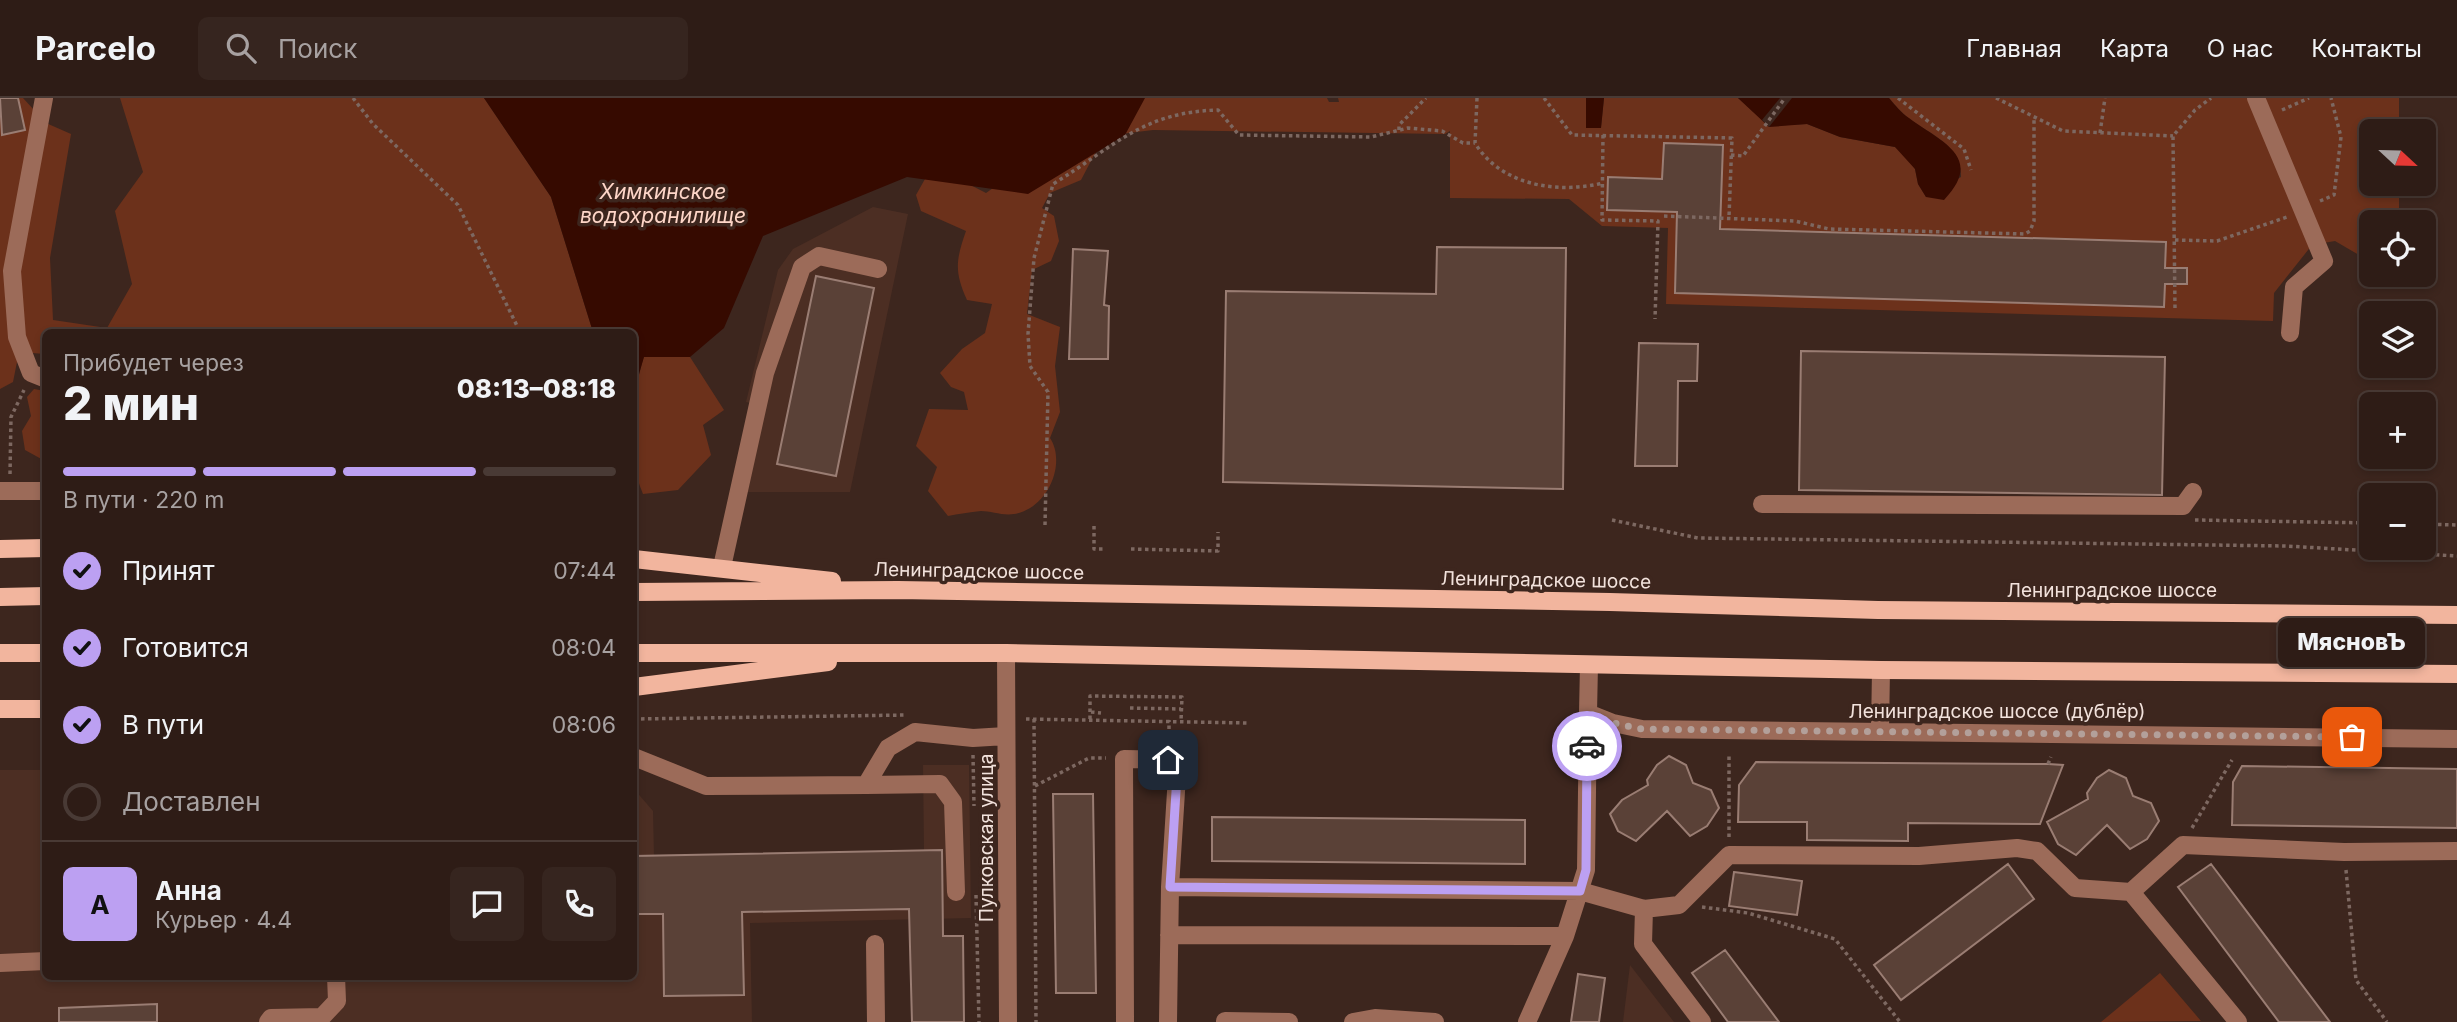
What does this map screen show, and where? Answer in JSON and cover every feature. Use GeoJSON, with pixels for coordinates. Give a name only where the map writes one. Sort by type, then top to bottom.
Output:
{"type":"FeatureCollection","features":[{"type":"Feature","properties":{"kind":"main road"},"geometry":{"type":"LineString","coordinates":[[0,549],[42,548]]}},
{"type":"Feature","properties":{"kind":"main road"},"geometry":{"type":"LineString","coordinates":[[637,559],[722,567],[898,590]]}},
{"type":"Feature","properties":{"kind":"main road","name":"Ленинградское шоссе"},"geometry":{"type":"LineString","coordinates":[[637,592],[898,590],[1596,601],[1878,610],[2457,615]]}},
{"type":"Feature","properties":{"kind":"main road"},"geometry":{"type":"LineString","coordinates":[[0,597],[42,596]]}},
{"type":"Feature","properties":{"kind":"main road"},"geometry":{"type":"LineString","coordinates":[[0,653],[42,653]]}},
{"type":"Feature","properties":{"kind":"main road"},"geometry":{"type":"LineString","coordinates":[[637,653],[1006,653],[1881,670],[2457,674]]}},
{"type":"Feature","properties":{"kind":"main road"},"geometry":{"type":"LineString","coordinates":[[637,687],[898,653]]}},
{"type":"Feature","properties":{"kind":"main road"},"geometry":{"type":"LineString","coordinates":[[0,709],[42,709]]}},
{"type":"Feature","properties":{"kind":"street"},"geometry":{"type":"LineString","coordinates":[[38,376],[17,337],[12,271],[44,98]]}},
{"type":"Feature","properties":{"kind":"street"},"geometry":{"type":"LineString","coordinates":[[2256,98],[2324,261],[2294,287],[2290,333]]}},
{"type":"Feature","properties":{"kind":"street"},"geometry":{"type":"LineString","coordinates":[[722,567],[765,373],[802,267],[819,257],[878,269]]}},
{"type":"Feature","properties":{"kind":"street"},"geometry":{"type":"LineString","coordinates":[[0,491],[42,491]]}},
{"type":"Feature","properties":{"kind":"street"},"geometry":{"type":"LineString","coordinates":[[1762,504],[2183,506],[2193,492]]}},
{"type":"Feature","properties":{"kind":"street","name":"Пулковская улица"},"geometry":{"type":"LineString","coordinates":[[1006,653],[1009,1022]]}},
{"type":"Feature","properties":{"kind":"street"},"geometry":{"type":"LineString","coordinates":[[1527,1022],[1565,936],[1586,870],[1589,665]]}},
{"type":"Feature","properties":{"kind":"street"},"geometry":{"type":"LineString","coordinates":[[1880,731],[1881,670]]}},
{"type":"Feature","properties":{"kind":"street","name":"Ленинградское шоссе (дублёр)"},"geometry":{"type":"LineString","coordinates":[[1588,713],[1613,723],[1642,729],[2457,738]]}},
{"type":"Feature","properties":{"kind":"street"},"geometry":{"type":"LineString","coordinates":[[866,785],[888,748],[915,732],[973,738],[1006,736]]}},
{"type":"Feature","properties":{"kind":"street"},"geometry":{"type":"LineString","coordinates":[[637,758],[706,786],[940,784],[953,802],[956,892]]}},
{"type":"Feature","properties":{"kind":"street"},"geometry":{"type":"LineString","coordinates":[[1125,1022],[1124,759],[1178,760],[1170,887],[1168,1022]]}},
{"type":"Feature","properties":{"kind":"street"},"geometry":{"type":"LineString","coordinates":[[1170,887],[1580,891],[1644,909],[1679,905],[1729,855],[1919,856],[2017,848],[2038,851],[2075,888],[2131,892],[2183,845],[2344,852],[2457,851]]}},
{"type":"Feature","properties":{"kind":"street"},"geometry":{"type":"LineString","coordinates":[[2131,892],[2238,1022]]}},
{"type":"Feature","properties":{"kind":"street"},"geometry":{"type":"LineString","coordinates":[[1644,909],[1643,944],[1702,1022]]}},
{"type":"Feature","properties":{"kind":"street"},"geometry":{"type":"LineString","coordinates":[[1169,935],[1565,936]]}},
{"type":"Feature","properties":{"kind":"street"},"geometry":{"type":"LineString","coordinates":[[875,944],[876,1022]]}},
{"type":"Feature","properties":{"kind":"street"},"geometry":{"type":"LineString","coordinates":[[0,963],[42,961]]}},
{"type":"Feature","properties":{"kind":"street"},"geometry":{"type":"LineString","coordinates":[[268,1022],[271,1018],[322,1017],[337,1001],[337,980]]}},
{"type":"Feature","properties":{"kind":"street"},"geometry":{"type":"LineString","coordinates":[[1353,1022],[1376,1018],[1434,1022]]}},
{"type":"Feature","properties":{"kind":"street"},"geometry":{"type":"LineString","coordinates":[[1225,1021],[1289,1022]]}},
{"type":"Feature","properties":{"kind":"path"},"geometry":{"type":"LineString","coordinates":[[354,98],[373,124],[458,205],[519,329]]}},
{"type":"Feature","properties":{"kind":"path"},"geometry":{"type":"LineString","coordinates":[[1399,130],[1399,124],[1426,98]]}},
{"type":"Feature","properties":{"kind":"path"},"geometry":{"type":"LineString","coordinates":[[1477,98],[1475,143],[1491,161],[1535,186],[1580,189],[1603,183]]}},
{"type":"Feature","properties":{"kind":"path"},"geometry":{"type":"LineString","coordinates":[[1544,98],[1572,135],[1732,138],[1729,217]]}},
{"type":"Feature","properties":{"kind":"path"},"geometry":{"type":"LineString","coordinates":[[1731,155],[1743,156],[1785,98]]}},
{"type":"Feature","properties":{"kind":"path"},"geometry":{"type":"LineString","coordinates":[[1898,98],[1964,149],[1971,170]]}},
{"type":"Feature","properties":{"kind":"path"},"geometry":{"type":"LineString","coordinates":[[1996,98],[2063,131],[2173,136]]}},
{"type":"Feature","properties":{"kind":"path"},"geometry":{"type":"LineString","coordinates":[[2100,133],[2105,98]]}},
{"type":"Feature","properties":{"kind":"path"},"geometry":{"type":"LineString","coordinates":[[2175,307],[2173,136],[2195,110],[2211,98]]}},
{"type":"Feature","properties":{"kind":"path"},"geometry":{"type":"LineString","coordinates":[[2264,117],[2308,98]]}},
{"type":"Feature","properties":{"kind":"path"},"geometry":{"type":"LineString","coordinates":[[2313,204],[2334,195],[2341,137],[2331,98]]}},
{"type":"Feature","properties":{"kind":"path"},"geometry":{"type":"LineString","coordinates":[[1045,524],[1048,392],[1030,366],[1028,334],[1034,258],[1053,184],[1143,125],[1168,115],[1218,110],[1239,135],[1371,137],[1399,130],[1442,131],[1463,143],[1475,143]]}},
{"type":"Feature","properties":{"kind":"path"},"geometry":{"type":"LineString","coordinates":[[1664,216],[1795,221],[1829,229],[2025,234],[2031,231],[2034,220],[2034,117]]}},
{"type":"Feature","properties":{"kind":"path"},"geometry":{"type":"LineString","coordinates":[[1603,135],[1602,220],[1658,221],[1655,319]]}},
{"type":"Feature","properties":{"kind":"path"},"geometry":{"type":"LineString","coordinates":[[2175,240],[2217,241],[2295,213]]}},
{"type":"Feature","properties":{"kind":"path"},"geometry":{"type":"LineString","coordinates":[[11,427],[11,417],[38,376]]}},
{"type":"Feature","properties":{"kind":"path"},"geometry":{"type":"LineString","coordinates":[[1612,520],[1698,538],[2286,546],[2457,556]]}},
{"type":"Feature","properties":{"kind":"path"},"geometry":{"type":"LineString","coordinates":[[2436,524],[2457,525]]}},
{"type":"Feature","properties":{"kind":"path"},"geometry":{"type":"LineString","coordinates":[[1094,526],[1094,548],[1105,549]]}},
{"type":"Feature","properties":{"kind":"path"},"geometry":{"type":"LineString","coordinates":[[1131,549],[1218,551],[1218,533]]}},
{"type":"Feature","properties":{"kind":"path"},"geometry":{"type":"LineString","coordinates":[[1090,719],[1090,696],[1182,697],[1181,721]]}},
{"type":"Feature","properties":{"kind":"path"},"geometry":{"type":"LineString","coordinates":[[1130,708],[1181,709]]}},
{"type":"Feature","properties":{"kind":"path"},"geometry":{"type":"LineString","coordinates":[[1091,712],[1101,713]]}},
{"type":"Feature","properties":{"kind":"path"},"geometry":{"type":"LineString","coordinates":[[637,719],[916,716]]}},
{"type":"Feature","properties":{"kind":"path"},"geometry":{"type":"LineString","coordinates":[[1018,719],[1248,723]]}},
{"type":"Feature","properties":{"kind":"path"},"geometry":{"type":"LineString","coordinates":[[1034,719],[1036,1022]]}},
{"type":"Feature","properties":{"kind":"path"},"geometry":{"type":"LineString","coordinates":[[1729,755],[1729,855]]}},
{"type":"Feature","properties":{"kind":"path"},"geometry":{"type":"LineString","coordinates":[[2048,764],[2051,757]]}},
{"type":"Feature","properties":{"kind":"path"},"geometry":{"type":"LineString","coordinates":[[1035,786],[1089,758],[1124,759]]}},
{"type":"Feature","properties":{"kind":"path"},"geometry":{"type":"LineString","coordinates":[[2183,845],[2232,761]]}},
{"type":"Feature","properties":{"kind":"path"},"geometry":{"type":"LineString","coordinates":[[2344,852],[2356,980],[2387,1022]]}},
{"type":"Feature","properties":{"kind":"path"},"geometry":{"type":"LineString","coordinates":[[1679,905],[1748,913],[1835,939],[1900,1022]]}},
{"type":"Feature","properties":{"kind":"shaded area"},"geometry":{"type":"Polygon","coordinates":[[[0,98],[23,98],[46,123],[71,134],[50,258],[53,320],[107,328],[132,284],[115,211],[143,172],[120,98],[484,98],[551,197],[592,329],[42,329],[42,354],[19,352],[13,382],[0,389],[0,98]]]}},
{"type":"Feature","properties":{"kind":"shaded area"},"geometry":{"type":"Polygon","coordinates":[[[1119,98],[1327,98],[1329,102],[1339,102],[1338,98],[1586,98],[1586,127],[1601,127],[1604,98],[1738,98],[1769,126],[1807,124],[1840,137],[1895,147],[1908,158],[1915,169],[1918,184],[1926,197],[1961,177],[1960,166],[1951,149],[1908,118],[1889,98],[2399,98],[2399,119],[2359,119],[2359,196],[2399,196],[2399,210],[2359,210],[2359,255],[2335,241],[2312,245],[2274,293],[2273,321],[1666,304],[1668,228],[1602,226],[1569,199],[1450,198],[1450,131],[1445,134],[1153,130],[1104,136],[1081,180],[1050,193],[1042,208],[1054,216],[1059,241],[1051,261],[1032,270],[1027,314],[1060,327],[1055,366],[1060,412],[1050,438],[1056,460],[1051,484],[1036,504],[1014,514],[981,511],[948,516],[928,491],[937,467],[916,446],[929,409],[968,410],[964,392],[951,387],[940,373],[962,349],[985,333],[992,304],[967,300],[963,290],[958,266],[966,231],[921,211],[916,195],[925,179],[953,176],[986,193],[1119,98]]]}},
{"type":"Feature","properties":{"kind":"shaded area"},"geometry":{"type":"Polygon","coordinates":[[[873,207],[908,214],[850,492],[746,492],[765,406],[746,402],[778,270],[793,249],[873,207]]]}},
{"type":"Feature","properties":{"kind":"shaded area"},"geometry":{"type":"Polygon","coordinates":[[[644,356],[690,357],[724,410],[703,425],[711,455],[678,490],[643,494],[637,478],[637,386],[644,356]]]}},
{"type":"Feature","properties":{"kind":"shaded area"},"geometry":{"type":"Polygon","coordinates":[[[34,389],[42,390],[42,459],[25,450],[22,431],[31,416],[27,397],[34,389]]]}},
{"type":"Feature","properties":{"kind":"shaded area"},"geometry":{"type":"Polygon","coordinates":[[[923,765],[969,765],[971,918],[750,923],[752,1022],[0,1022],[0,770],[42,770],[42,980],[637,980],[637,792],[653,811],[654,856],[924,850],[923,765]]]}},
{"type":"Feature","properties":{"kind":"shaded area"},"geometry":{"type":"Polygon","coordinates":[[[1630,965],[1674,1022],[1623,1022],[1630,965]]]}},
{"type":"Feature","properties":{"kind":"shaded area"},"geometry":{"type":"Polygon","coordinates":[[[2160,973],[2201,1021],[2101,1022],[2160,973]]]}},
{"type":"Feature","properties":{"kind":"water","name":"Химкинское водохранилище"},"geometry":{"type":"Polygon","coordinates":[[[484,98],[1145,98],[1125,135],[1028,194],[907,177],[763,236],[724,328],[690,357],[644,357],[637,381],[637,329],[592,329],[551,197],[484,98]]]}},
{"type":"Feature","properties":{"kind":"water"},"geometry":{"type":"Polygon","coordinates":[[[1586,98],[1604,98],[1601,128],[1586,128],[1586,98]]]}},
{"type":"Feature","properties":{"kind":"water"},"geometry":{"type":"Polygon","coordinates":[[[1738,98],[1889,98],[1903,114],[1954,152],[1959,161],[1960,172],[1956,185],[1944,200],[1926,197],[1918,184],[1915,169],[1895,147],[1840,137],[1807,124],[1769,127],[1738,98]]]}},
{"type":"Feature","properties":{"kind":"pier"},"geometry":{"type":"Polygon","coordinates":[[[1780,98],[1792,98],[1769,127],[1762,120],[1780,98]]]}},
{"type":"Feature","properties":{"kind":"building"},"geometry":{"type":"Polygon","coordinates":[[[0,98],[18,98],[25,130],[2,135],[0,98]]]}},
{"type":"Feature","properties":{"kind":"building"},"geometry":{"type":"Polygon","coordinates":[[[1664,143],[1723,145],[1720,229],[2166,242],[2165,268],[2187,268],[2187,284],[2165,284],[2164,307],[1675,293],[1677,212],[1607,210],[1608,177],[1662,179],[1664,143]]]}},
{"type":"Feature","properties":{"kind":"building"},"geometry":{"type":"Polygon","coordinates":[[[1437,247],[1566,248],[1563,489],[1223,482],[1226,291],[1436,294],[1437,247]]]}},
{"type":"Feature","properties":{"kind":"building"},"geometry":{"type":"Polygon","coordinates":[[[1073,249],[1108,251],[1104,305],[1109,306],[1108,359],[1069,359],[1073,249]]]}},
{"type":"Feature","properties":{"kind":"building"},"geometry":{"type":"Polygon","coordinates":[[[816,276],[874,288],[836,476],[777,464],[816,276]]]}},
{"type":"Feature","properties":{"kind":"building"},"geometry":{"type":"Polygon","coordinates":[[[1639,343],[1698,344],[1697,381],[1678,381],[1677,466],[1635,466],[1639,343]]]}},
{"type":"Feature","properties":{"kind":"building"},"geometry":{"type":"Polygon","coordinates":[[[1801,351],[2165,357],[2162,495],[1799,490],[1801,351]]]}},
{"type":"Feature","properties":{"kind":"building"},"geometry":{"type":"Polygon","coordinates":[[[1669,756],[1686,765],[1693,783],[1711,790],[1719,808],[1707,826],[1690,836],[1667,811],[1636,841],[1618,831],[1610,814],[1622,800],[1648,785],[1647,780],[1657,765],[1669,756]]]}},
{"type":"Feature","properties":{"kind":"building"},"geometry":{"type":"Polygon","coordinates":[[[1756,762],[2063,765],[2040,824],[1908,823],[1908,841],[1807,840],[1807,822],[1738,822],[1739,785],[1756,762]]]}},
{"type":"Feature","properties":{"kind":"building"},"geometry":{"type":"Polygon","coordinates":[[[2242,766],[2457,769],[2457,828],[2232,825],[2233,782],[2242,766]]]}},
{"type":"Feature","properties":{"kind":"building"},"geometry":{"type":"Polygon","coordinates":[[[2109,770],[2126,778],[2133,796],[2151,803],[2159,821],[2147,839],[2130,849],[2107,825],[2076,855],[2058,844],[2047,822],[2088,799],[2087,793],[2097,778],[2109,770]]]}},
{"type":"Feature","properties":{"kind":"building"},"geometry":{"type":"Polygon","coordinates":[[[1053,794],[1093,794],[1096,993],[1056,993],[1053,794]]]}},
{"type":"Feature","properties":{"kind":"building"},"geometry":{"type":"Polygon","coordinates":[[[1212,817],[1525,820],[1525,864],[1212,861],[1212,817]]]}},
{"type":"Feature","properties":{"kind":"building"},"geometry":{"type":"Polygon","coordinates":[[[942,850],[943,936],[963,936],[964,1022],[912,1022],[909,909],[742,912],[744,995],[664,996],[663,914],[637,914],[637,856],[942,850]]]}},
{"type":"Feature","properties":{"kind":"building"},"geometry":{"type":"Polygon","coordinates":[[[2008,864],[2034,899],[1901,1000],[1874,965],[2008,864]]]}},
{"type":"Feature","properties":{"kind":"building"},"geometry":{"type":"Polygon","coordinates":[[[2211,864],[2330,1022],[2279,1022],[2178,887],[2211,864]]]}},
{"type":"Feature","properties":{"kind":"building"},"geometry":{"type":"Polygon","coordinates":[[[1734,872],[1802,881],[1797,915],[1729,906],[1734,872]]]}},
{"type":"Feature","properties":{"kind":"building"},"geometry":{"type":"Polygon","coordinates":[[[1725,950],[1779,1022],[1728,1022],[1692,973],[1725,950]]]}},
{"type":"Feature","properties":{"kind":"building"},"geometry":{"type":"Polygon","coordinates":[[[1578,974],[1605,978],[1599,1022],[1571,1022],[1578,974]]]}},
{"type":"Feature","properties":{"kind":"building"},"geometry":{"type":"Polygon","coordinates":[[[157,1004],[157,1022],[59,1022],[59,1008],[157,1004]]]}},
{"type":"Feature","properties":{"kind":"way so far"},"geometry":{"type":"LineString","coordinates":[[1587,746],[1588,713],[1613,723],[1642,729],[2352,737]]}},
{"type":"Feature","properties":{"kind":"place","name":"МясновЪ"},"geometry":{"type":"Point","coordinates":[2352,737]}},
{"type":"Feature","properties":{"kind":"route"},"geometry":{"type":"LineString","coordinates":[[1168,760],[1178,760],[1170,887],[1580,891],[1586,870],[1587,746]]}}]}
